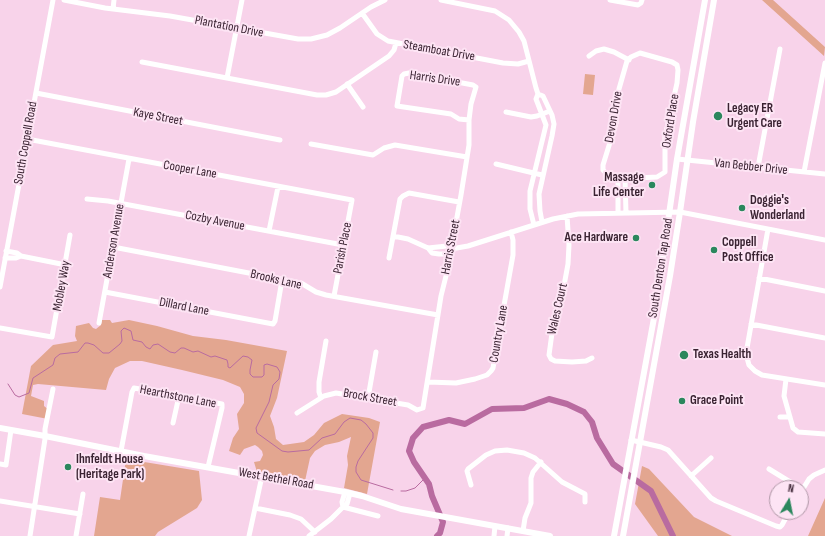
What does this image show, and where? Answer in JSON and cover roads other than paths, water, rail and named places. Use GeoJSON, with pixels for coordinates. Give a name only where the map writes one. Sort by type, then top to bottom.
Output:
{"type":"FeatureCollection","features":[{"type":"Feature","properties":{"kind":"main road","name":"South Denton Tap Road"},"geometry":{"type":"LineString","coordinates":[[614,536],[653,319],[677,159],[705,0]]}},
{"type":"Feature","properties":{"kind":"main road","name":"South Denton Tap Road"},"geometry":{"type":"LineString","coordinates":[[624,536],[662,320],[714,0]]}},
{"type":"Feature","properties":{"kind":"main road"},"geometry":{"type":"LineString","coordinates":[[691,80],[700,81]]}},
{"type":"Feature","properties":{"kind":"main road"},"geometry":{"type":"LineString","coordinates":[[653,319],[662,320]]}},
{"type":"Feature","properties":{"kind":"main road"},"geometry":{"type":"LineString","coordinates":[[645,363],[654,365]]}},
{"type":"Feature","properties":{"kind":"main road","name":"West Bethel Road"},"geometry":{"type":"LineString","coordinates":[[0,428],[348,492],[401,509],[550,536]]}},
{"type":"Feature","properties":{"kind":"street","name":"South Coppell Road"},"geometry":{"type":"LineString","coordinates":[[0,287],[53,0]]}},
{"type":"Feature","properties":{"kind":"street","name":"Plantation Drive"},"geometry":{"type":"LineString","coordinates":[[64,0],[113,9],[170,16],[298,39],[311,39],[327,35],[340,28],[362,12],[384,0]]}},
{"type":"Feature","properties":{"kind":"street"},"geometry":{"type":"LineString","coordinates":[[113,9],[114,0]]}},
{"type":"Feature","properties":{"kind":"street"},"geometry":{"type":"LineString","coordinates":[[227,78],[242,0]]}},
{"type":"Feature","properties":{"kind":"street"},"geometry":{"type":"LineString","coordinates":[[441,0],[470,2],[495,11],[509,20],[524,41],[538,94],[536,99],[546,125],[530,191],[534,225]]}},
{"type":"Feature","properties":{"kind":"street"},"geometry":{"type":"LineString","coordinates":[[610,0],[638,5],[642,3],[642,0]]}},
{"type":"Feature","properties":{"kind":"street","name":"Steamboat Drive"},"geometry":{"type":"LineString","coordinates":[[362,12],[377,34],[388,41],[503,63],[518,64],[529,62]]}},
{"type":"Feature","properties":{"kind":"street"},"geometry":{"type":"LineString","coordinates":[[142,62],[317,95],[326,95],[336,92],[389,56],[394,50],[396,43]]}},
{"type":"Feature","properties":{"kind":"street"},"geometry":{"type":"LineString","coordinates":[[589,56],[596,51],[604,49],[630,59]]}},
{"type":"Feature","properties":{"kind":"street"},"geometry":{"type":"LineString","coordinates":[[758,167],[780,49]]}},
{"type":"Feature","properties":{"kind":"street","name":"Oxford Place"},"geometry":{"type":"LineString","coordinates":[[625,178],[657,177],[665,172],[665,137],[677,83],[678,70],[677,65],[667,60],[640,54],[630,59]]}},
{"type":"Feature","properties":{"kind":"street","name":"Devon Drive"},"geometry":{"type":"LineString","coordinates":[[618,179],[608,175],[603,170],[603,165],[616,123],[615,105],[619,89],[630,59]]}},
{"type":"Feature","properties":{"kind":"street"},"geometry":{"type":"LineString","coordinates":[[804,172],[825,63]]}},
{"type":"Feature","properties":{"kind":"street","name":"Harris Drive"},"geometry":{"type":"LineString","coordinates":[[469,120],[459,118],[451,114],[397,106],[402,76],[409,73],[473,85],[476,87]]}},
{"type":"Feature","properties":{"kind":"street"},"geometry":{"type":"LineString","coordinates":[[347,84],[363,107]]}},
{"type":"Feature","properties":{"kind":"street","name":"Harris Street"},"geometry":{"type":"LineString","coordinates":[[423,408],[441,296],[451,249],[469,145],[469,120],[476,87]]}},
{"type":"Feature","properties":{"kind":"street","name":"Kaye Street"},"geometry":{"type":"LineString","coordinates":[[36,93],[280,140]]}},
{"type":"Feature","properties":{"kind":"street"},"geometry":{"type":"LineString","coordinates":[[538,94],[543,96],[550,111],[554,127],[542,175],[539,194],[542,222]]}},
{"type":"Feature","properties":{"kind":"street"},"geometry":{"type":"LineString","coordinates":[[506,112],[531,117],[542,115],[550,111]]}},
{"type":"Feature","properties":{"kind":"street","name":"Cooper Lane"},"geometry":{"type":"LineString","coordinates":[[27,139],[352,200]]}},
{"type":"Feature","properties":{"kind":"street"},"geometry":{"type":"LineString","coordinates":[[311,144],[373,155],[384,148],[395,145],[467,157]]}},
{"type":"Feature","properties":{"kind":"street","name":"Anderson Avenue"},"geometry":{"type":"LineString","coordinates":[[99,323],[130,159]]}},
{"type":"Feature","properties":{"kind":"street","name":"Van Bebber Drive"},"geometry":{"type":"LineString","coordinates":[[677,159],[825,174]]}},
{"type":"Feature","properties":{"kind":"street"},"geometry":{"type":"LineString","coordinates":[[496,164],[542,175]]}},
{"type":"Feature","properties":{"kind":"street"},"geometry":{"type":"LineString","coordinates":[[618,213],[618,179],[625,178],[626,213]]}},
{"type":"Feature","properties":{"kind":"street"},"geometry":{"type":"LineString","coordinates":[[269,231],[278,187]]}},
{"type":"Feature","properties":{"kind":"street"},"geometry":{"type":"LineString","coordinates":[[389,258],[400,199],[405,194],[409,193],[459,202]]}},
{"type":"Feature","properties":{"kind":"street","name":"Cozby Avenue"},"geometry":{"type":"LineString","coordinates":[[87,199],[121,203],[344,245]]}},
{"type":"Feature","properties":{"kind":"street","name":"Parish Place"},"geometry":{"type":"LineString","coordinates":[[334,296],[352,200]]}},
{"type":"Feature","properties":{"kind":"street"},"geometry":{"type":"LineString","coordinates":[[393,236],[408,239],[428,248],[432,252],[445,255],[451,249],[468,246],[542,222],[567,216],[578,214],[680,212],[825,240]]}},
{"type":"Feature","properties":{"kind":"street","name":"Wales Court"},"geometry":{"type":"LineString","coordinates":[[567,216],[569,245],[568,264],[564,291],[552,333],[549,355],[551,359],[555,361],[586,361],[592,358]]}},
{"type":"Feature","properties":{"kind":"street"},"geometry":{"type":"LineString","coordinates":[[768,229],[746,354],[749,365],[755,371],[762,374],[825,385]]}},
{"type":"Feature","properties":{"kind":"street","name":"Country Lane"},"geometry":{"type":"LineString","coordinates":[[428,382],[453,384],[475,379],[491,372],[493,368],[513,254],[513,240],[511,232]]}},
{"type":"Feature","properties":{"kind":"street","name":"Mobley Way"},"geometry":{"type":"LineString","coordinates":[[0,328],[52,337],[70,235]]}},
{"type":"Feature","properties":{"kind":"street","name":"Brooks Lane"},"geometry":{"type":"LineString","coordinates":[[113,247],[282,280],[300,284],[316,292],[438,316]]}},
{"type":"Feature","properties":{"kind":"street"},"geometry":{"type":"LineString","coordinates":[[6,251],[17,253],[21,256],[66,264]]}},
{"type":"Feature","properties":{"kind":"street"},"geometry":{"type":"LineString","coordinates":[[5,258],[16,258],[21,256]]}},
{"type":"Feature","properties":{"kind":"street"},"geometry":{"type":"LineString","coordinates":[[759,278],[825,291]]}},
{"type":"Feature","properties":{"kind":"street","name":"Dillard Lane"},"geometry":{"type":"LineString","coordinates":[[105,292],[273,324],[275,321],[282,280]]}},
{"type":"Feature","properties":{"kind":"street"},"geometry":{"type":"LineString","coordinates":[[751,324],[825,338]]}},
{"type":"Feature","properties":{"kind":"street"},"geometry":{"type":"LineString","coordinates":[[321,398],[319,392],[319,382],[326,341]]}},
{"type":"Feature","properties":{"kind":"street"},"geometry":{"type":"LineString","coordinates":[[368,398],[376,352]]}},
{"type":"Feature","properties":{"kind":"street"},"geometry":{"type":"LineString","coordinates":[[786,379],[784,396],[793,428],[798,432],[825,434]]}},
{"type":"Feature","properties":{"kind":"street","name":"Hearthstone Lane"},"geometry":{"type":"LineString","coordinates":[[121,451],[134,388],[179,396],[222,404],[208,467]]}},
{"type":"Feature","properties":{"kind":"street"},"geometry":{"type":"LineString","coordinates":[[30,536],[45,429],[53,389]]}},
{"type":"Feature","properties":{"kind":"street","name":"Brock Street"},"geometry":{"type":"LineString","coordinates":[[297,413],[321,398],[336,393],[408,405],[417,410],[423,408]]}},
{"type":"Feature","properties":{"kind":"street"},"geometry":{"type":"LineString","coordinates":[[173,423],[179,396]]}},
{"type":"Feature","properties":{"kind":"street"},"geometry":{"type":"LineString","coordinates":[[780,417],[790,417]]}},
{"type":"Feature","properties":{"kind":"street"},"geometry":{"type":"LineString","coordinates":[[3,465],[11,430]]}},
{"type":"Feature","properties":{"kind":"street"},"geometry":{"type":"LineString","coordinates":[[631,440],[668,450],[711,498],[776,526],[780,527],[785,520]]}},
{"type":"Feature","properties":{"kind":"street"},"geometry":{"type":"LineString","coordinates":[[471,485],[467,471],[468,468],[486,455],[495,451],[507,450],[524,453],[535,458],[562,482],[585,494],[584,502]]}},
{"type":"Feature","properties":{"kind":"street"},"geometry":{"type":"LineString","coordinates":[[691,476],[711,458]]}},
{"type":"Feature","properties":{"kind":"street"},"geometry":{"type":"LineString","coordinates":[[523,531],[525,518],[531,503],[531,478],[540,462]]}},
{"type":"Feature","properties":{"kind":"street"},"geometry":{"type":"LineString","coordinates":[[769,469],[787,480]]}},
{"type":"Feature","properties":{"kind":"street"},"geometry":{"type":"LineString","coordinates":[[809,480],[814,475],[825,470]]}},
{"type":"Feature","properties":{"kind":"street"},"geometry":{"type":"LineString","coordinates":[[249,536],[262,476]]}},
{"type":"Feature","properties":{"kind":"street"},"geometry":{"type":"LineString","coordinates":[[309,536],[347,504],[348,492]]}},
{"type":"Feature","properties":{"kind":"street"},"geometry":{"type":"LineString","coordinates":[[76,536],[83,494]]}},
{"type":"Feature","properties":{"kind":"street"},"geometry":{"type":"LineString","coordinates":[[0,501],[80,514]]}},
{"type":"Feature","properties":{"kind":"street"},"geometry":{"type":"LineString","coordinates":[[343,507],[378,516]]}},
{"type":"Feature","properties":{"kind":"street"},"geometry":{"type":"LineString","coordinates":[[255,508],[290,515],[301,520],[314,532]]}},
{"type":"Feature","properties":{"kind":"street"},"geometry":{"type":"LineString","coordinates":[[494,536],[495,526]]}},
{"type":"Feature","properties":{"kind":"street"},"geometry":{"type":"LineString","coordinates":[[507,536],[508,528]]}},
{"type":"Feature","properties":{"kind":"waterway"},"geometry":{"type":"LineString","coordinates":[[8,384],[15,395],[19,397],[29,393],[33,378],[53,365],[55,358],[60,354],[78,352],[85,343],[94,345],[103,353],[109,353],[122,341],[121,331],[124,328],[131,331],[133,340],[142,342],[150,349],[153,345],[158,344],[170,352],[175,353],[181,348],[193,352],[198,351],[211,357],[215,356],[227,360],[228,367],[230,368],[243,356],[248,357],[252,360],[250,374],[253,377],[262,377],[264,375],[264,365],[267,364],[277,367],[280,372],[279,379],[273,385],[269,402],[256,428],[257,433],[282,451],[288,452],[309,450],[322,438],[335,434],[344,422],[350,418],[361,420],[373,433],[373,438],[358,461],[356,472],[361,480],[393,490]]}},
{"type":"Feature","properties":{"kind":"waterway"},"geometry":{"type":"LineString","coordinates":[[437,536],[440,533],[443,522],[432,496],[429,484],[414,462],[409,451],[413,438],[423,427],[449,420],[465,424],[492,409],[524,408],[549,399],[567,404],[584,412],[592,422],[597,438],[613,464],[651,491],[673,536]]}},
{"type":"Feature","properties":{"kind":"waterway"},"geometry":{"type":"LineString","coordinates":[[401,491],[415,488],[426,477]]}},
{"type":"Feature","properties":{"kind":"place","name":"Legacy ER Urgent Care"},"geometry":{"type":"Point","coordinates":[718,116]}},
{"type":"Feature","properties":{"kind":"place","name":"Massage Life Center"},"geometry":{"type":"Point","coordinates":[652,185]}},
{"type":"Feature","properties":{"kind":"place","name":"Doggie's Wonderland"},"geometry":{"type":"Point","coordinates":[742,208]}},
{"type":"Feature","properties":{"kind":"place","name":"Ace Hardware"},"geometry":{"type":"Point","coordinates":[636,238]}},
{"type":"Feature","properties":{"kind":"place","name":"Coppell Post Office"},"geometry":{"type":"Point","coordinates":[714,250]}},
{"type":"Feature","properties":{"kind":"place","name":"Texas Health"},"geometry":{"type":"Point","coordinates":[684,355]}},
{"type":"Feature","properties":{"kind":"place","name":"Grace Point"},"geometry":{"type":"Point","coordinates":[682,401]}},
{"type":"Feature","properties":{"kind":"place","name":"Ihnfeldt House (Heritage Park)"},"geometry":{"type":"Point","coordinates":[68,467]}}]}
